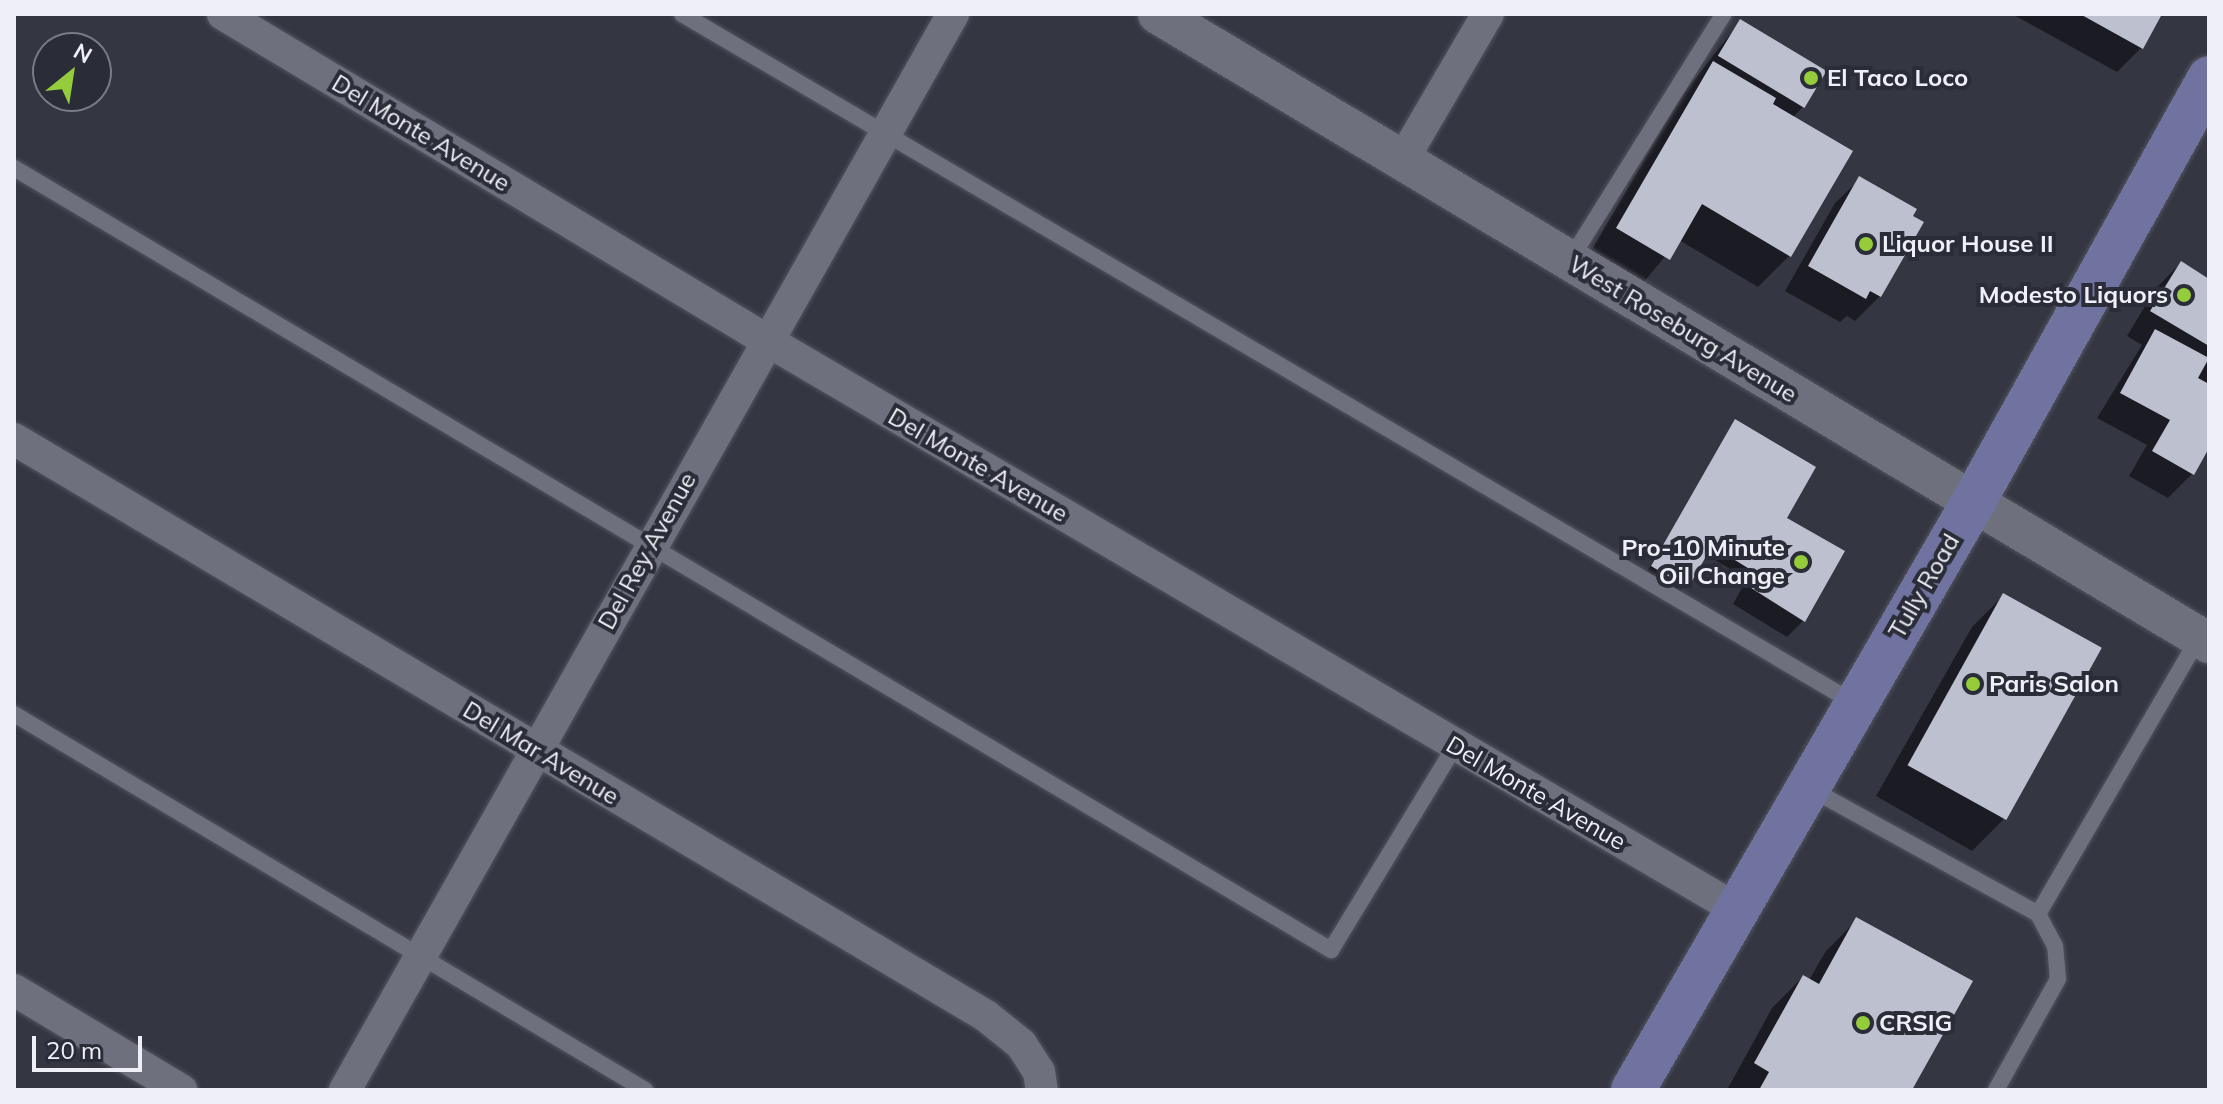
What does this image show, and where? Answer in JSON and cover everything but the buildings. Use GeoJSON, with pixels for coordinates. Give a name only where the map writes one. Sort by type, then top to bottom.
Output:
{"type":"FeatureCollection","features":[{"type":"Feature","properties":{"kind":"main road","name":"Tully Road"},"geometry":{"type":"LineString","coordinates":[[1633,1090],[1806,786],[1974,501],[2209,78]]}},
{"type":"Feature","properties":{"kind":"street","name":"Del Monte Avenue"},"geometry":{"type":"LineString","coordinates":[[223,14],[768,341],[1736,909]]}},
{"type":"Feature","properties":{"kind":"street","name":"Del Rey Avenue"},"geometry":{"type":"LineString","coordinates":[[345,1090],[650,544],[953,14]]}},
{"type":"Feature","properties":{"kind":"street"},"geometry":{"type":"LineString","coordinates":[[1402,161],[1488,14]]}},
{"type":"Feature","properties":{"kind":"street","name":"West Roseburg Avenue"},"geometry":{"type":"LineString","coordinates":[[1184,21],[1402,161],[2204,640]]}},
{"type":"Feature","properties":{"kind":"street","name":"Del Mar Avenue"},"geometry":{"type":"LineString","coordinates":[[14,439],[986,1016],[1021,1044],[1039,1072],[1042,1090]]}},
{"type":"Feature","properties":{"kind":"street"},"geometry":{"type":"LineString","coordinates":[[14,990],[181,1090]]}},
{"type":"Feature","properties":{"kind":"lane"},"geometry":{"type":"LineString","coordinates":[[682,14],[1855,704]]}},
{"type":"Feature","properties":{"kind":"lane"},"geometry":{"type":"LineString","coordinates":[[1570,261],[1724,14]]}},
{"type":"Feature","properties":{"kind":"lane"},"geometry":{"type":"LineString","coordinates":[[14,168],[1331,950],[1455,746]]}},
{"type":"Feature","properties":{"kind":"lane"},"geometry":{"type":"LineString","coordinates":[[2038,914],[2204,640]]}},
{"type":"Feature","properties":{"kind":"lane"},"geometry":{"type":"LineString","coordinates":[[14,714],[645,1090]]}},
{"type":"Feature","properties":{"kind":"lane"},"geometry":{"type":"LineString","coordinates":[[1806,786],[2038,914],[2055,946],[2058,979],[1996,1090]]}},
{"type":"Feature","properties":{"kind":"place","name":"El Taco Loco"},"geometry":{"type":"Point","coordinates":[1811,78]}},
{"type":"Feature","properties":{"kind":"place","name":"Liquor House II"},"geometry":{"type":"Point","coordinates":[1866,244]}},
{"type":"Feature","properties":{"kind":"place","name":"Modesto Liquors"},"geometry":{"type":"Point","coordinates":[2184,295]}},
{"type":"Feature","properties":{"kind":"place","name":"Pro-10 Minute Oil Change"},"geometry":{"type":"Point","coordinates":[1801,562]}},
{"type":"Feature","properties":{"kind":"place","name":"Paris Salon"},"geometry":{"type":"Point","coordinates":[1973,684]}},
{"type":"Feature","properties":{"kind":"place","name":"CRSIG"},"geometry":{"type":"Point","coordinates":[1863,1023]}}]}
